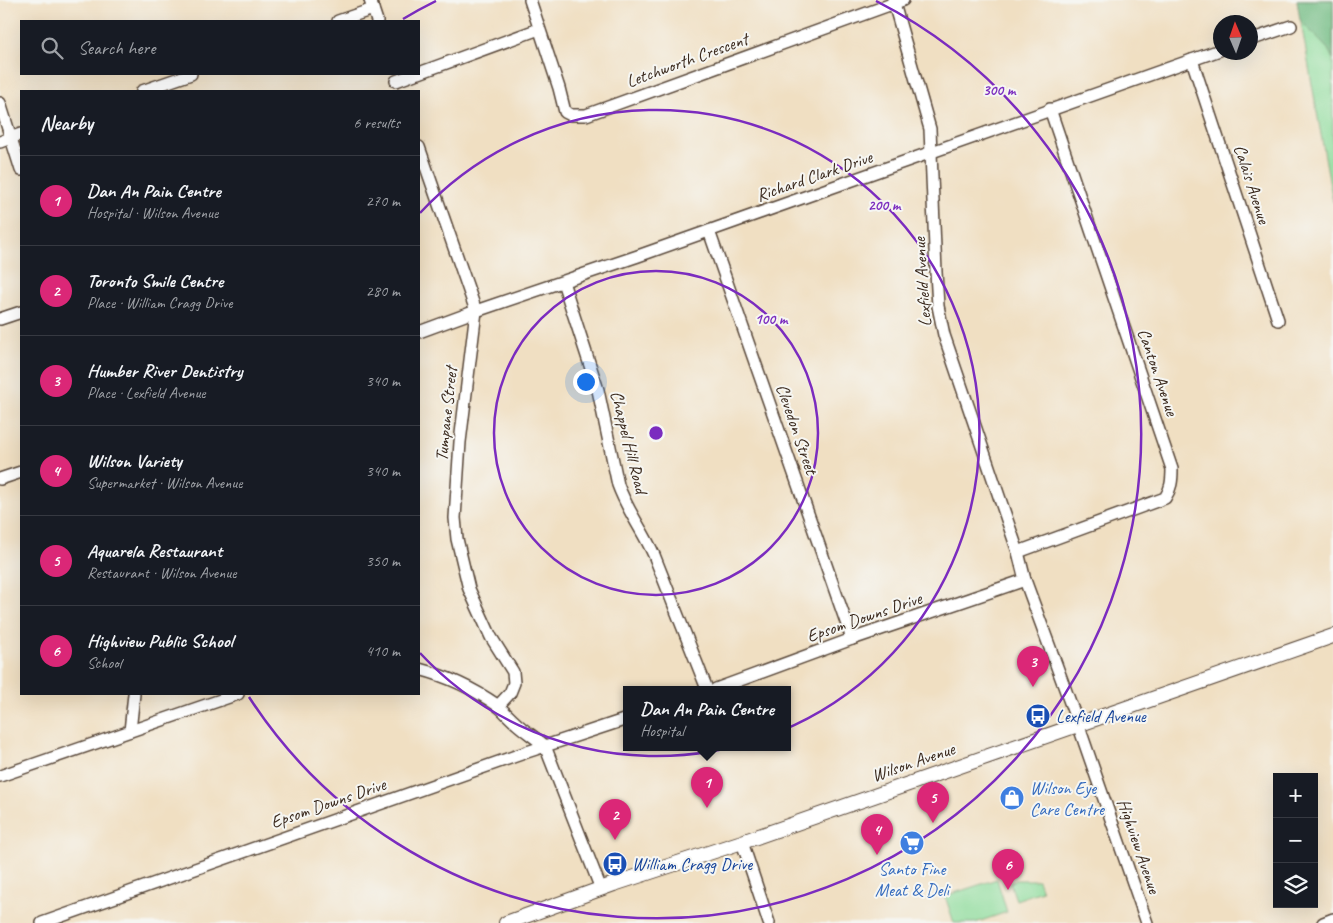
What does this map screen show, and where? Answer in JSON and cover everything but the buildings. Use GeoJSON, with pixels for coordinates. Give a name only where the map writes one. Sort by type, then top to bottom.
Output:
{"type":"FeatureCollection","features":[{"type":"Feature","properties":{"kind":"main road","name":"Wilson Avenue"},"geometry":{"type":"LineString","coordinates":[[506,923],[1333,636]]}},
{"type":"Feature","properties":{"kind":"street"},"geometry":{"type":"LineString","coordinates":[[420,72],[539,28],[530,0]]}},
{"type":"Feature","properties":{"kind":"street","name":"Letchworth Crescent"},"geometry":{"type":"LineString","coordinates":[[539,28],[565,112],[571,115],[586,115],[897,1]]}},
{"type":"Feature","properties":{"kind":"street","name":"Lexfield Avenue"},"geometry":{"type":"LineString","coordinates":[[897,1],[930,129],[936,281],[938,306],[944,335],[1018,552],[1025,580],[1078,724]]}},
{"type":"Feature","properties":{"kind":"street"},"geometry":{"type":"LineString","coordinates":[[340,20],[371,5],[377,20]]}},
{"type":"Feature","properties":{"kind":"street"},"geometry":{"type":"LineString","coordinates":[[1258,37],[1291,26]]}},
{"type":"Feature","properties":{"kind":"street","name":"Richard Clark Drive"},"geometry":{"type":"LineString","coordinates":[[420,332],[1213,52]]}},
{"type":"Feature","properties":{"kind":"street","name":"Calais Avenue"},"geometry":{"type":"LineString","coordinates":[[1192,60],[1278,320]]}},
{"type":"Feature","properties":{"kind":"street"},"geometry":{"type":"LineString","coordinates":[[145,90],[188,75]]}},
{"type":"Feature","properties":{"kind":"street"},"geometry":{"type":"LineString","coordinates":[[396,82],[412,75]]}},
{"type":"Feature","properties":{"kind":"street"},"geometry":{"type":"LineString","coordinates":[[0,103],[20,167]]}},
{"type":"Feature","properties":{"kind":"street","name":"Canton Avenue"},"geometry":{"type":"LineString","coordinates":[[1018,552],[1153,503],[1164,498],[1169,492],[1172,482],[1172,469],[1050,109]]}},
{"type":"Feature","properties":{"kind":"street","name":"Tumpane Street"},"geometry":{"type":"LineString","coordinates":[[420,150],[476,311],[461,433],[455,518],[457,539],[469,589],[491,637],[513,672],[514,684],[510,693],[498,706]]}},
{"type":"Feature","properties":{"kind":"street","name":"Clevedon Street"},"geometry":{"type":"LineString","coordinates":[[709,231],[852,639]]}},
{"type":"Feature","properties":{"kind":"street","name":"Chappel Hill Road"},"geometry":{"type":"LineString","coordinates":[[563,282],[598,390],[620,492],[654,555],[706,686]]}},
{"type":"Feature","properties":{"kind":"street"},"geometry":{"type":"LineString","coordinates":[[0,319],[20,312]]}},
{"type":"Feature","properties":{"kind":"street"},"geometry":{"type":"LineString","coordinates":[[0,479],[20,472]]}},
{"type":"Feature","properties":{"kind":"street","name":"Epsom Downs Drive"},"geometry":{"type":"LineString","coordinates":[[724,686],[852,639],[1025,580]]}},
{"type":"Feature","properties":{"kind":"street"},"geometry":{"type":"LineString","coordinates":[[420,669],[455,681],[498,706],[544,746],[601,889]]}},
{"type":"Feature","properties":{"kind":"street"},"geometry":{"type":"LineString","coordinates":[[130,731],[134,695]]}},
{"type":"Feature","properties":{"kind":"street"},"geometry":{"type":"LineString","coordinates":[[0,776],[235,695]]}},
{"type":"Feature","properties":{"kind":"street","name":"Epsom Downs Drive"},"geometry":{"type":"LineString","coordinates":[[42,923],[544,746],[623,720]]}},
{"type":"Feature","properties":{"kind":"street","name":"Highview Avenue"},"geometry":{"type":"LineString","coordinates":[[1078,724],[1147,923]]}},
{"type":"Feature","properties":{"kind":"street"},"geometry":{"type":"LineString","coordinates":[[742,842],[769,923]]}},
{"type":"Feature","properties":{"kind":"street"},"geometry":{"type":"LineString","coordinates":[[1323,923],[1333,919]]}},
{"type":"Feature","properties":{"kind":"green space"},"geometry":{"type":"Polygon","coordinates":[[[1297,0],[1333,0],[1333,202],[1297,0]]]}},
{"type":"Feature","properties":{"kind":"green space"},"geometry":{"type":"Polygon","coordinates":[[[1297,0],[1333,0],[1333,59],[1328,49],[1300,20],[1297,0]]]}},
{"type":"Feature","properties":{"kind":"green space"},"geometry":{"type":"Polygon","coordinates":[[[997,879],[1007,912],[975,923],[954,923],[945,896],[997,879]]]}},
{"type":"Feature","properties":{"kind":"green space"},"geometry":{"type":"Polygon","coordinates":[[[1016,880],[1038,880],[1042,891],[1016,900],[1010,883],[1016,880]]]}},
{"type":"Feature","properties":{"kind":"place","name":"Humber River Dentistry"},"geometry":{"type":"Point","coordinates":[1033,687]}},
{"type":"Feature","properties":{"kind":"place","name":"Lexfield Avenue"},"geometry":{"type":"Point","coordinates":[1038,716]}},
{"type":"Feature","properties":{"kind":"place","name":"Wilson Eye Care Centre"},"geometry":{"type":"Point","coordinates":[1012,798]}},
{"type":"Feature","properties":{"kind":"place","name":"Dan An Pain Centre"},"geometry":{"type":"Point","coordinates":[707,808]}},
{"type":"Feature","properties":{"kind":"place","name":"Aquarela Restaurant"},"geometry":{"type":"Point","coordinates":[933,823]}},
{"type":"Feature","properties":{"kind":"place","name":"Toronto Smile Centre"},"geometry":{"type":"Point","coordinates":[615,840]}},
{"type":"Feature","properties":{"kind":"place","name":"Santo Fine Meat & Deli"},"geometry":{"type":"Point","coordinates":[912,843]}},
{"type":"Feature","properties":{"kind":"place","name":"Wilson Variety"},"geometry":{"type":"Point","coordinates":[877,855]}},
{"type":"Feature","properties":{"kind":"place","name":"William Cragg Drive"},"geometry":{"type":"Point","coordinates":[615,864]}},
{"type":"Feature","properties":{"kind":"place","name":"Highview Public School"},"geometry":{"type":"Point","coordinates":[1008,890]}}]}
